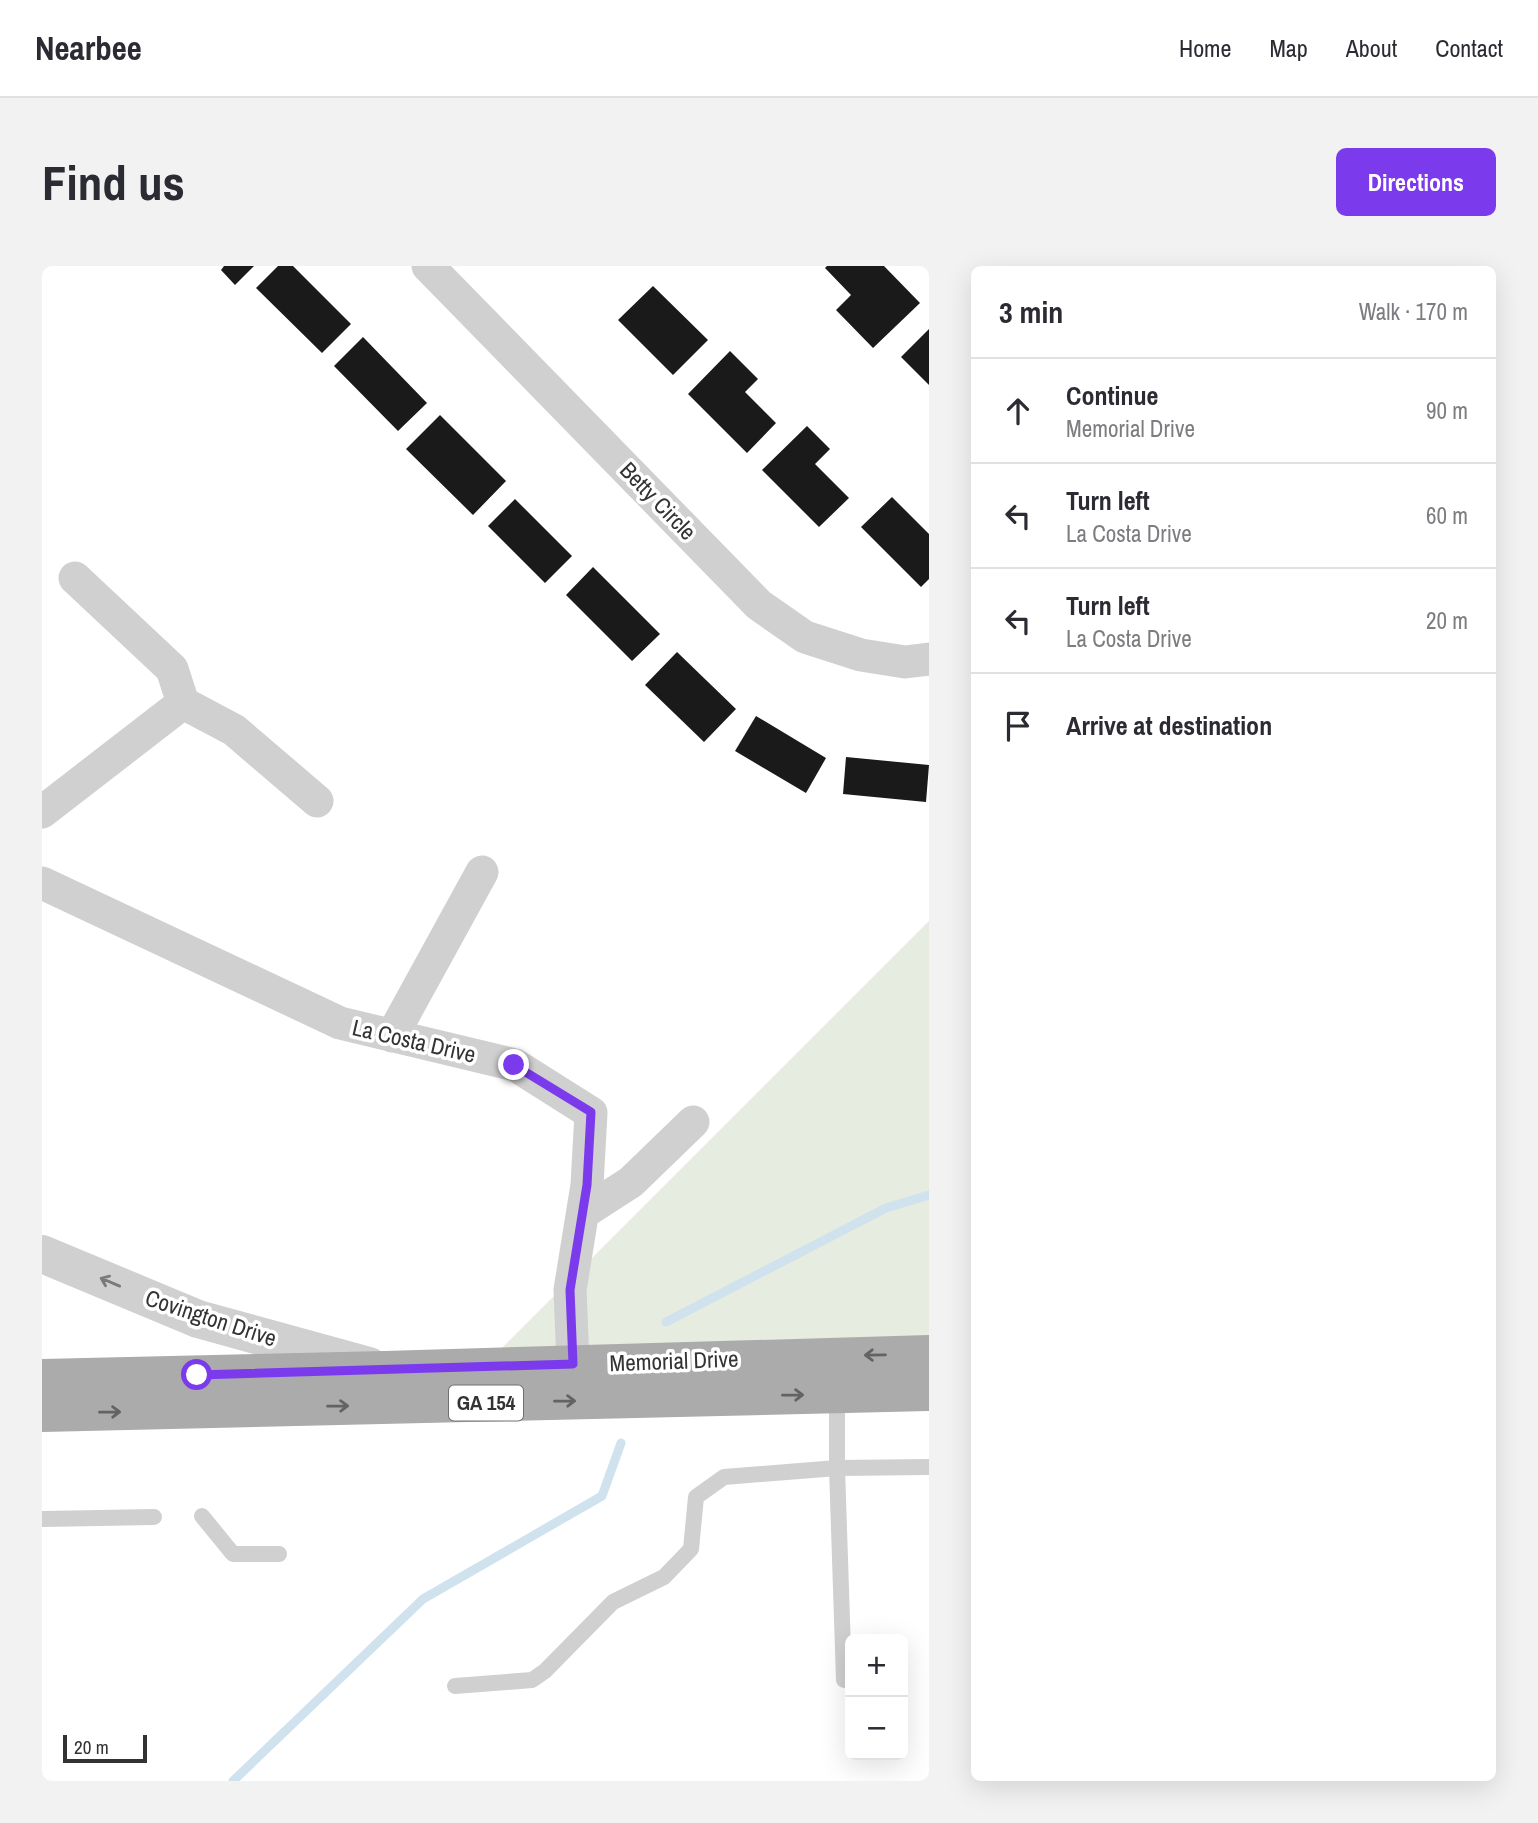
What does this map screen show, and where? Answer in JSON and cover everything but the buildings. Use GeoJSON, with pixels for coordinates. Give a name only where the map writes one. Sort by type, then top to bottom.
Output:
{"type":"FeatureCollection","features":[{"type":"Feature","properties":{"kind":"main road","name":"Memorial Drive"},"geometry":{"type":"LineString","coordinates":[[42,1378],[929,1354]]}},
{"type":"Feature","properties":{"kind":"main road","name":"Memorial Drive"},"geometry":{"type":"LineString","coordinates":[[42,1413],[929,1392]]}},
{"type":"Feature","properties":{"kind":"street","name":"Betty Circle"},"geometry":{"type":"LineString","coordinates":[[428,266],[759,605],[805,637],[861,655],[905,662],[929,659]]}},
{"type":"Feature","properties":{"kind":"street"},"geometry":{"type":"LineString","coordinates":[[75,578],[172,669],[183,703],[234,730],[317,801]]}},
{"type":"Feature","properties":{"kind":"street"},"geometry":{"type":"LineString","coordinates":[[42,812],[183,703]]}},
{"type":"Feature","properties":{"kind":"street"},"geometry":{"type":"LineString","coordinates":[[393,1036],[482,872]]}},
{"type":"Feature","properties":{"kind":"street","name":"La Costa Drive"},"geometry":{"type":"LineString","coordinates":[[42,883],[340,1023],[514,1065],[591,1112],[587,1185],[570,1290],[573,1364]]}},
{"type":"Feature","properties":{"kind":"street"},"geometry":{"type":"LineString","coordinates":[[583,1213],[631,1182],[693,1122]]}},
{"type":"Feature","properties":{"kind":"street","name":"Covington Drive"},"geometry":{"type":"LineString","coordinates":[[42,1254],[198,1319],[385,1370]]}},
{"type":"Feature","properties":{"kind":"lane"},"geometry":{"type":"LineString","coordinates":[[837,1394],[836,1468],[844,1680]]}},
{"type":"Feature","properties":{"kind":"lane"},"geometry":{"type":"LineString","coordinates":[[455,1686],[532,1680],[545,1671],[613,1602],[664,1577],[691,1549],[696,1497],[724,1477],[836,1468],[929,1467]]}},
{"type":"Feature","properties":{"kind":"lane"},"geometry":{"type":"LineString","coordinates":[[202,1516],[233,1554],[279,1554]]}},
{"type":"Feature","properties":{"kind":"lane"},"geometry":{"type":"LineString","coordinates":[[42,1519],[154,1517]]}},
{"type":"Feature","properties":{"kind":"shaded area"},"geometry":{"type":"Polygon","coordinates":[[[929,921],[929,1367],[470,1380],[929,921]]]}},
{"type":"Feature","properties":{"kind":"waterway"},"geometry":{"type":"LineString","coordinates":[[666,1322],[886,1208],[929,1195]]}},
{"type":"Feature","properties":{"kind":"waterway"},"geometry":{"type":"LineString","coordinates":[[233,1781],[423,1599],[602,1496],[621,1443]]}},
{"type":"Feature","properties":{"kind":"route"},"geometry":{"type":"LineString","coordinates":[[197,1375],[573,1364],[570,1290],[587,1185],[591,1112],[514,1065]]}}]}
